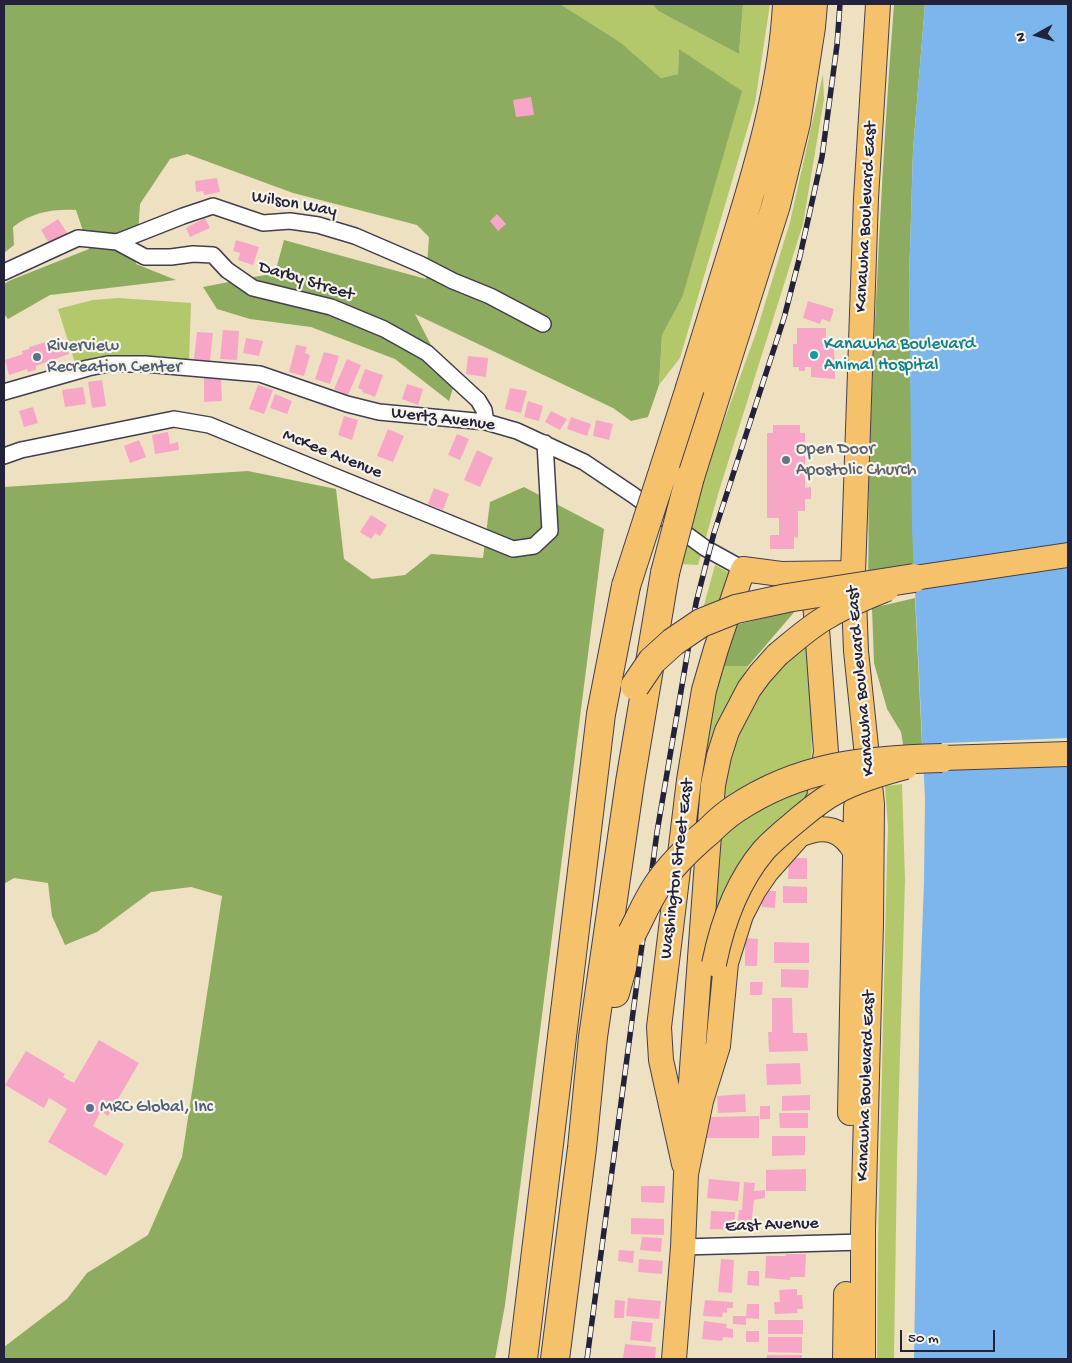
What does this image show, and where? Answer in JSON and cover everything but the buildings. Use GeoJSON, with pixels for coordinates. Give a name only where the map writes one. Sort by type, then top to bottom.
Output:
{"type":"FeatureCollection","features":[{"type":"Feature","properties":{"kind":"highway"},"geometry":{"type":"LineString","coordinates":[[523,1359],[602,714],[626,586],[690,388],[770,122],[779,72],[786,4]]}},
{"type":"Feature","properties":{"kind":"highway"},"geometry":{"type":"LineString","coordinates":[[555,1359],[582,1148],[593,1037],[630,782],[666,573],[690,477],[776,205],[796,123],[811,27],[812,4]]}},
{"type":"Feature","properties":{"kind":"highway"},"geometry":{"type":"LineString","coordinates":[[586,841],[616,722],[635,686],[652,661],[673,642],[701,623],[736,609],[787,598],[914,578]]}},
{"type":"Feature","properties":{"kind":"highway"},"geometry":{"type":"LineString","coordinates":[[582,1148],[618,980],[632,933],[657,886],[687,849],[734,809],[779,784],[813,772],[846,764],[942,758]]}},
{"type":"Feature","properties":{"kind":"main road","name":"Kanawha Boulevard East"},"geometry":{"type":"LineString","coordinates":[[845,1359],[855,1242],[871,924],[872,804],[848,573],[852,194],[864,4]]}},
{"type":"Feature","properties":{"kind":"main road","name":"Kanawha Boulevard East"},"geometry":{"type":"LineString","coordinates":[[863,1359],[855,1242],[856,806],[841,601],[848,573],[866,198],[878,4]]}},
{"type":"Feature","properties":{"kind":"main road"},"geometry":{"type":"LineString","coordinates":[[686,1174],[690,1090],[714,785],[719,756],[734,716],[749,689],[777,655],[825,618],[848,605],[914,578],[1068,555]]}},
{"type":"Feature","properties":{"kind":"main road","name":"Wertz Avenue"},"geometry":{"type":"LineString","coordinates":[[743,569],[767,573],[848,573]]}},
{"type":"Feature","properties":{"kind":"main road","name":"Washington Street East"},"geometry":{"type":"LineString","coordinates":[[686,1174],[661,1060],[659,1027],[689,780],[704,690],[743,569]]}},
{"type":"Feature","properties":{"kind":"main road","name":"Washington Street East"},"geometry":{"type":"LineString","coordinates":[[674,1359],[683,1248],[686,1174],[701,1101],[718,1046],[726,963],[741,915],[754,890],[767,871],[799,835],[819,798],[826,752],[813,574]]}},
{"type":"Feature","properties":{"kind":"main road"},"geometry":{"type":"LineString","coordinates":[[701,1101],[714,964],[719,940],[736,894],[750,870],[764,850],[784,831],[822,800],[840,790],[880,774],[942,758],[1068,754]]}},
{"type":"Feature","properties":{"kind":"main road"},"geometry":{"type":"LineString","coordinates":[[799,835],[810,830],[831,830],[844,836],[856,853]]}},
{"type":"Feature","properties":{"kind":"street","name":"Wilson Way"},"geometry":{"type":"LineString","coordinates":[[4,272],[78,238],[116,242],[213,206],[263,223],[290,221],[318,225],[355,236],[490,296],[543,324]]}},
{"type":"Feature","properties":{"kind":"street","name":"Darby Street"},"geometry":{"type":"LineString","coordinates":[[116,242],[145,257],[213,255],[227,270],[253,288],[331,307],[384,329],[427,353],[456,378],[478,400],[484,410],[486,422]]}},
{"type":"Feature","properties":{"kind":"street","name":"Wertz Avenue"},"geometry":{"type":"LineString","coordinates":[[4,392],[108,364],[145,364],[260,374],[347,404],[379,412],[486,422],[517,431],[584,462],[705,548],[743,569]]}},
{"type":"Feature","properties":{"kind":"street","name":"McKee Avenue"},"geometry":{"type":"LineString","coordinates":[[4,456],[21,450],[174,420],[209,425],[513,549],[534,546],[550,531],[545,443]]}},
{"type":"Feature","properties":{"kind":"street","name":"East Avenue"},"geometry":{"type":"LineString","coordinates":[[683,1248],[855,1242]]}},
{"type":"Feature","properties":{"kind":"green space"},"geometry":{"type":"Polygon","coordinates":[[[4,4],[560,4],[621,43],[661,78],[678,74],[679,49],[742,91],[682,298],[662,335],[659,385],[648,417],[631,421],[613,408],[415,314],[453,388],[449,401],[395,359],[311,327],[250,319],[217,309],[203,287],[275,273],[284,240],[426,279],[429,237],[417,225],[293,193],[187,154],[170,159],[140,204],[136,264],[176,280],[50,295],[8,319],[4,314],[4,284],[89,249],[76,210],[59,210],[43,212],[13,227],[14,245],[4,253],[4,4]]]}},
{"type":"Feature","properties":{"kind":"green space"},"geometry":{"type":"Polygon","coordinates":[[[560,4],[652,4],[658,11],[739,54],[743,4],[770,4],[755,103],[680,358],[659,385],[662,335],[682,298],[679,50],[678,74],[661,78],[620,43],[560,4]]]}},
{"type":"Feature","properties":{"kind":"green space"},"geometry":{"type":"Polygon","coordinates":[[[652,4],[743,4],[739,54],[658,11],[652,4]]]}},
{"type":"Feature","properties":{"kind":"green space"},"geometry":{"type":"Polygon","coordinates":[[[894,4],[925,4],[913,150],[909,283],[914,568],[868,579],[869,469],[874,353],[882,178],[894,4]]]}},
{"type":"Feature","properties":{"kind":"green space"},"geometry":{"type":"Polygon","coordinates":[[[823,74],[824,99],[803,224],[719,491],[698,565],[680,564],[701,484],[756,333],[790,222],[823,74]]]}},
{"type":"Feature","properties":{"kind":"green space"},"geometry":{"type":"Polygon","coordinates":[[[118,298],[191,303],[189,361],[109,355],[75,363],[58,309],[93,300],[118,298]]]}},
{"type":"Feature","properties":{"kind":"green space"},"geometry":{"type":"Polygon","coordinates":[[[248,471],[336,489],[344,559],[372,579],[405,575],[431,554],[483,558],[490,502],[524,487],[604,529],[505,1305],[495,1359],[4,1359],[4,1347],[67,1299],[87,1273],[148,1235],[182,1157],[222,896],[191,887],[151,892],[97,932],[65,945],[52,916],[48,883],[14,878],[4,884],[4,487],[248,471]]]}},
{"type":"Feature","properties":{"kind":"green space"},"geometry":{"type":"Polygon","coordinates":[[[715,565],[731,574],[724,609],[701,616],[715,565]]]}},
{"type":"Feature","properties":{"kind":"green space"},"geometry":{"type":"Polygon","coordinates":[[[915,598],[922,744],[904,750],[901,732],[887,709],[874,663],[872,608],[915,598]]]}},
{"type":"Feature","properties":{"kind":"green space"},"geometry":{"type":"Polygon","coordinates":[[[796,610],[748,666],[721,666],[736,625],[796,610]]]}},
{"type":"Feature","properties":{"kind":"green space"},"geometry":{"type":"Polygon","coordinates":[[[807,642],[812,702],[811,800],[705,947],[713,841],[733,739],[754,699],[780,666],[807,642]]]}},
{"type":"Feature","properties":{"kind":"green space"},"geometry":{"type":"Polygon","coordinates":[[[721,666],[748,666],[701,765],[721,666]]]}},
{"type":"Feature","properties":{"kind":"green space"},"geometry":{"type":"Polygon","coordinates":[[[902,784],[905,880],[897,1159],[894,1359],[877,1359],[888,827],[885,786],[902,784]]]}},
{"type":"Feature","properties":{"kind":"water"},"geometry":{"type":"Polygon","coordinates":[[[925,4],[1068,4],[1068,1359],[914,1359],[925,799],[912,529],[909,283],[913,150],[925,4]]]}},
{"type":"Feature","properties":{"kind":"pier"},"geometry":{"type":"Polygon","coordinates":[[[1068,738],[1068,761],[944,764],[923,772],[922,744],[1068,738]]]}},
{"type":"Feature","properties":{"kind":"railway"},"geometry":{"type":"LineString","coordinates":[[587,1359],[657,832],[696,603],[714,533],[784,318],[800,256],[822,157],[837,45],[840,4]]}},
{"type":"Feature","properties":{"kind":"place","name":"Kanawha Boulevard Animal Hospital"},"geometry":{"type":"Point","coordinates":[814,355]}},
{"type":"Feature","properties":{"kind":"place","name":"Riverview Recreation Center"},"geometry":{"type":"Point","coordinates":[37,357]}},
{"type":"Feature","properties":{"kind":"place","name":"Open Door Apostolic Church"},"geometry":{"type":"Point","coordinates":[786,460]}},
{"type":"Feature","properties":{"kind":"place","name":"MRC Global, Inc"},"geometry":{"type":"Point","coordinates":[90,1108]}}]}
